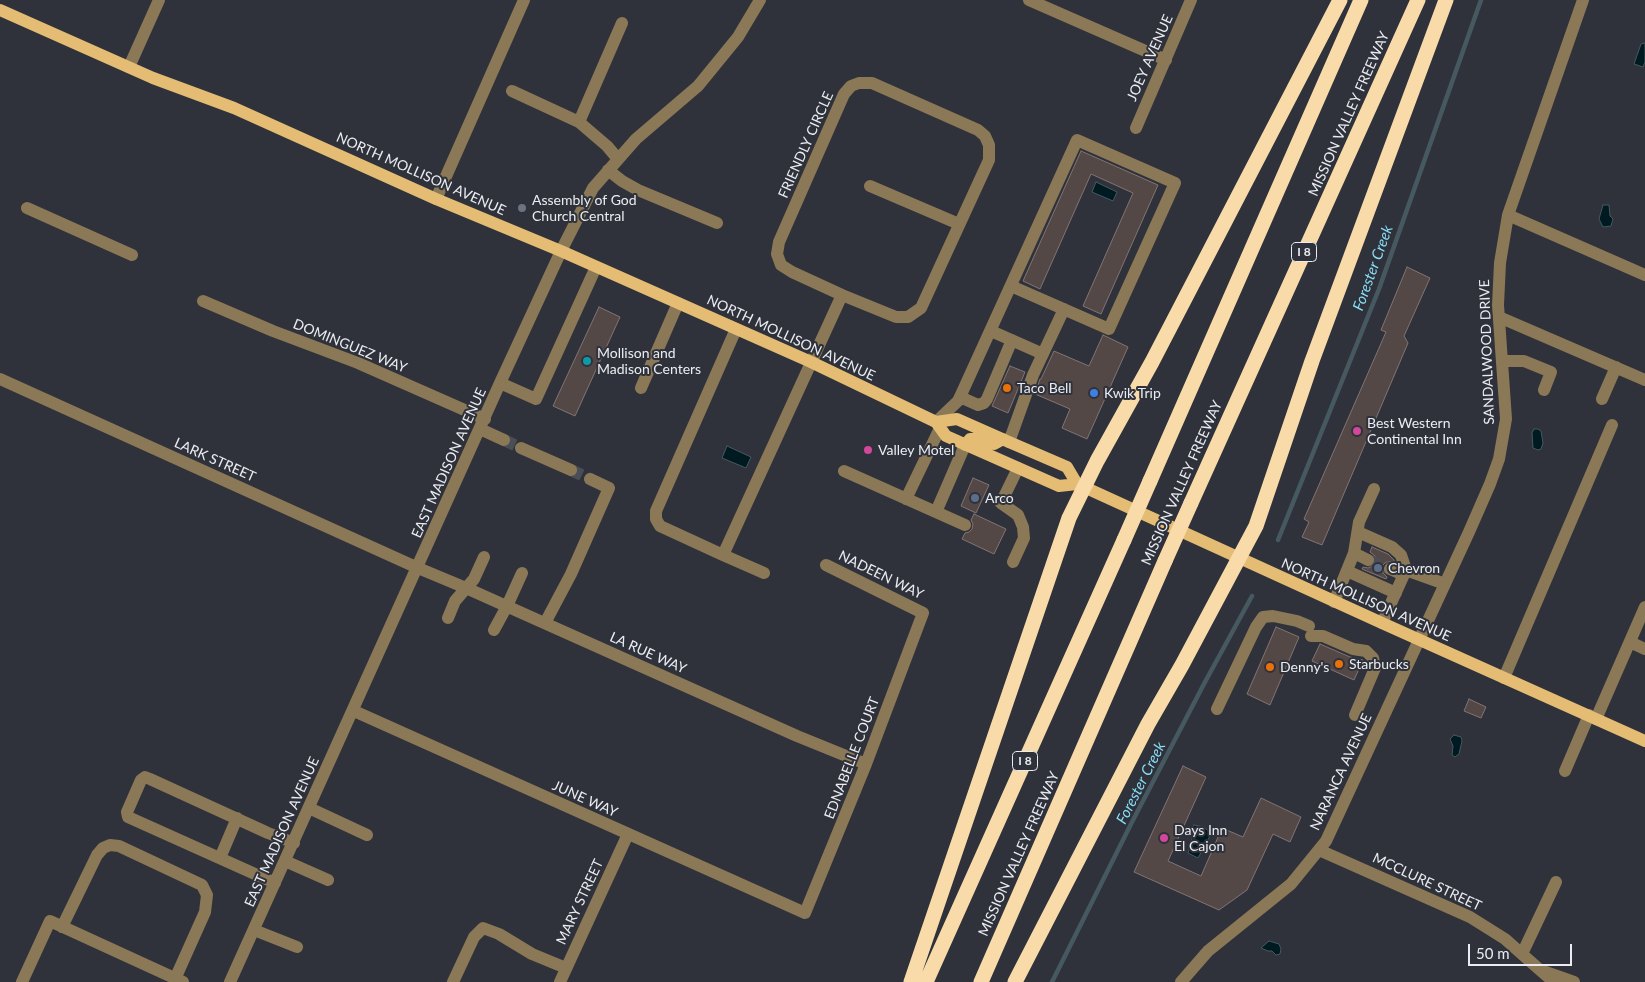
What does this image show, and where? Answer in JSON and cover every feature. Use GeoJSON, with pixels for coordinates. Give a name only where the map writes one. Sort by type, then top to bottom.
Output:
{"type":"FeatureCollection","features":[{"type":"Feature","properties":{"kind":"highway"},"geometry":{"type":"LineString","coordinates":[[911,982],[1080,485],[1097,461],[1152,362],[1340,0]]}},
{"type":"Feature","properties":{"kind":"highway","name":"I 8"},"geometry":{"type":"LineString","coordinates":[[926,982],[1124,540],[1360,0]]}},
{"type":"Feature","properties":{"kind":"highway","name":"MISSION VALLEY FREEWAY"},"geometry":{"type":"LineString","coordinates":[[981,982],[1165,561],[1418,0]]}},
{"type":"Feature","properties":{"kind":"highway"},"geometry":{"type":"LineString","coordinates":[[1015,982],[1144,732],[1256,526],[1312,361],[1446,0]]}},
{"type":"Feature","properties":{"kind":"main road","name":"NORTH MOLLISON AVENUE"},"geometry":{"type":"LineString","coordinates":[[0,10],[153,78],[234,108],[436,199],[561,251],[811,362],[938,425],[946,436],[1059,486],[1080,485],[1334,602],[1645,741]]}},
{"type":"Feature","properties":{"kind":"main road","name":"NORTH MOLLISON AVENUE"},"geometry":{"type":"LineString","coordinates":[[938,425],[956,419],[1067,467],[1080,485]]}},
{"type":"Feature","properties":{"kind":"main road"},"geometry":{"type":"LineString","coordinates":[[966,445],[970,439],[994,444],[1006,441]]}},
{"type":"Feature","properties":{"kind":"street"},"geometry":{"type":"LineString","coordinates":[[129,67],[159,0]]}},
{"type":"Feature","properties":{"kind":"street"},"geometry":{"type":"LineString","coordinates":[[436,199],[524,0]]}},
{"type":"Feature","properties":{"kind":"street","name":"EAST MADISON AVENUE"},"geometry":{"type":"LineString","coordinates":[[230,982],[354,711],[500,383],[561,251],[593,188],[636,139],[698,86],[738,37],[760,0]]}},
{"type":"Feature","properties":{"kind":"street"},"geometry":{"type":"LineString","coordinates":[[1029,0],[1166,60]]}},
{"type":"Feature","properties":{"kind":"street","name":"JOEY AVENUE"},"geometry":{"type":"LineString","coordinates":[[1136,128],[1192,0]]}},
{"type":"Feature","properties":{"kind":"street","name":"SANDALWOOD DRIVE"},"geometry":{"type":"LineString","coordinates":[[1418,640],[1483,500],[1499,459],[1506,419],[1504,360],[1499,317],[1500,263],[1508,215],[1583,0]]}},
{"type":"Feature","properties":{"kind":"street"},"geometry":{"type":"LineString","coordinates":[[580,122],[622,23]]}},
{"type":"Feature","properties":{"kind":"street","name":"FRIENDLY CIRCLE"},"geometry":{"type":"LineString","coordinates":[[860,83],[872,83],[978,130],[985,136],[989,145],[989,160],[959,224],[921,308],[908,317],[896,317],[842,296],[792,272],[781,265],[777,254],[779,242],[844,94],[851,86],[860,83]]}},
{"type":"Feature","properties":{"kind":"street"},"geometry":{"type":"LineString","coordinates":[[512,92],[580,122],[618,158]]}},
{"type":"Feature","properties":{"kind":"street"},"geometry":{"type":"LineString","coordinates":[[906,498],[938,425],[958,401],[1077,140],[1175,182],[1109,329],[1011,286]]}},
{"type":"Feature","properties":{"kind":"street"},"geometry":{"type":"LineString","coordinates":[[608,170],[638,190],[717,224]]}},
{"type":"Feature","properties":{"kind":"street"},"geometry":{"type":"LineString","coordinates":[[870,186],[959,224]]}},
{"type":"Feature","properties":{"kind":"street"},"geometry":{"type":"LineString","coordinates":[[26,208],[132,255]]}},
{"type":"Feature","properties":{"kind":"street"},"geometry":{"type":"LineString","coordinates":[[1508,215],[1645,276]]}},
{"type":"Feature","properties":{"kind":"street"},"geometry":{"type":"LineString","coordinates":[[500,383],[536,399],[596,267]]}},
{"type":"Feature","properties":{"kind":"street"},"geometry":{"type":"LineString","coordinates":[[723,555],[842,296]]}},
{"type":"Feature","properties":{"kind":"street","name":"DOMINGUEZ WAY"},"geometry":{"type":"LineString","coordinates":[[203,301],[273,331],[358,363],[483,424],[504,440]]}},
{"type":"Feature","properties":{"kind":"street"},"geometry":{"type":"LineString","coordinates":[[641,388],[678,303]]}},
{"type":"Feature","properties":{"kind":"street"},"geometry":{"type":"LineString","coordinates":[[1006,441],[1033,375],[1064,309]]}},
{"type":"Feature","properties":{"kind":"street"},"geometry":{"type":"LineString","coordinates":[[1499,317],[1645,380]]}},
{"type":"Feature","properties":{"kind":"street"},"geometry":{"type":"LineString","coordinates":[[736,330],[656,511],[656,519],[660,526],[764,573]]}},
{"type":"Feature","properties":{"kind":"street"},"geometry":{"type":"LineString","coordinates":[[991,331],[1043,354]]}},
{"type":"Feature","properties":{"kind":"street"},"geometry":{"type":"LineString","coordinates":[[960,396],[978,404],[984,403],[1012,340]]}},
{"type":"Feature","properties":{"kind":"street"},"geometry":{"type":"LineString","coordinates":[[1504,360],[1524,361],[1551,372],[1544,390]]}},
{"type":"Feature","properties":{"kind":"street"},"geometry":{"type":"LineString","coordinates":[[1602,399],[1616,367]]}},
{"type":"Feature","properties":{"kind":"street","name":"LARK STREET"},"geometry":{"type":"LineString","coordinates":[[0,379],[418,568]]}},
{"type":"Feature","properties":{"kind":"street"},"geometry":{"type":"LineString","coordinates":[[1504,678],[1612,424]]}},
{"type":"Feature","properties":{"kind":"street"},"geometry":{"type":"LineString","coordinates":[[936,512],[966,445]]}},
{"type":"Feature","properties":{"kind":"street"},"geometry":{"type":"LineString","coordinates":[[521,448],[571,470]]}},
{"type":"Feature","properties":{"kind":"street"},"geometry":{"type":"LineString","coordinates":[[1013,562],[1024,538],[1023,527],[1018,514],[1002,503],[1018,468]]}},
{"type":"Feature","properties":{"kind":"street"},"geometry":{"type":"LineString","coordinates":[[844,471],[965,525]]}},
{"type":"Feature","properties":{"kind":"street"},"geometry":{"type":"LineString","coordinates":[[545,623],[570,574],[609,488],[590,479]]}},
{"type":"Feature","properties":{"kind":"street"},"geometry":{"type":"LineString","coordinates":[[1334,602],[1354,553],[1359,522],[1374,489]]}},
{"type":"Feature","properties":{"kind":"street"},"geometry":{"type":"LineString","coordinates":[[1358,532],[1392,547],[1401,555],[1405,573],[1382,623]]}},
{"type":"Feature","properties":{"kind":"street"},"geometry":{"type":"LineString","coordinates":[[1354,553],[1368,560]]}},
{"type":"Feature","properties":{"kind":"street"},"geometry":{"type":"LineString","coordinates":[[448,618],[456,601],[474,580],[484,557]]}},
{"type":"Feature","properties":{"kind":"street","name":"NADEEN WAY"},"geometry":{"type":"LineString","coordinates":[[826,565],[923,612]]}},
{"type":"Feature","properties":{"kind":"street","name":"LA RUE WAY"},"geometry":{"type":"LineString","coordinates":[[418,568],[797,736],[866,764]]}},
{"type":"Feature","properties":{"kind":"street"},"geometry":{"type":"LineString","coordinates":[[1390,569],[1445,584]]}},
{"type":"Feature","properties":{"kind":"street"},"geometry":{"type":"LineString","coordinates":[[1348,571],[1396,593]]}},
{"type":"Feature","properties":{"kind":"street"},"geometry":{"type":"LineString","coordinates":[[494,630],[522,573]]}},
{"type":"Feature","properties":{"kind":"street"},"geometry":{"type":"LineString","coordinates":[[1565,771],[1630,642],[1645,607]]}},
{"type":"Feature","properties":{"kind":"street","name":"EDNABELLE COURT"},"geometry":{"type":"LineString","coordinates":[[805,913],[866,764],[923,612]]}},
{"type":"Feature","properties":{"kind":"street"},"geometry":{"type":"LineString","coordinates":[[1217,709],[1256,627],[1264,618],[1273,616],[1297,621],[1310,631],[1353,649],[1366,651],[1373,658],[1376,668],[1355,715]]}},
{"type":"Feature","properties":{"kind":"street","name":"NARANCA AVENUE"},"geometry":{"type":"LineString","coordinates":[[1182,982],[1208,951],[1290,884],[1326,841],[1418,640]]}},
{"type":"Feature","properties":{"kind":"street"},"geometry":{"type":"LineString","coordinates":[[1630,642],[1645,649]]}},
{"type":"Feature","properties":{"kind":"street","name":"JUNE WAY"},"geometry":{"type":"LineString","coordinates":[[354,711],[805,913]]}},
{"type":"Feature","properties":{"kind":"street"},"geometry":{"type":"LineString","coordinates":[[275,883],[128,817],[127,812],[141,780],[145,777],[150,779],[294,842]]}},
{"type":"Feature","properties":{"kind":"street"},"geometry":{"type":"LineString","coordinates":[[309,808],[367,835]]}},
{"type":"Feature","properties":{"kind":"street"},"geometry":{"type":"LineString","coordinates":[[220,858],[237,818]]}},
{"type":"Feature","properties":{"kind":"street","name":"MARY STREET"},"geometry":{"type":"LineString","coordinates":[[564,978],[628,834]]}},
{"type":"Feature","properties":{"kind":"street"},"geometry":{"type":"LineString","coordinates":[[22,982],[50,921],[62,927],[179,980],[205,912],[207,895],[202,885],[119,846],[110,845],[103,848],[97,854],[62,927]]}},
{"type":"Feature","properties":{"kind":"street","name":"MCCLURE STREET"},"geometry":{"type":"LineString","coordinates":[[1319,850],[1470,917],[1505,939],[1554,982]]}},
{"type":"Feature","properties":{"kind":"street"},"geometry":{"type":"LineString","coordinates":[[285,861],[328,880]]}},
{"type":"Feature","properties":{"kind":"street"},"geometry":{"type":"LineString","coordinates":[[1522,954],[1556,882]]}},
{"type":"Feature","properties":{"kind":"street"},"geometry":{"type":"LineString","coordinates":[[453,982],[474,938],[484,928],[499,934],[532,954],[564,978]]}},
{"type":"Feature","properties":{"kind":"street"},"geometry":{"type":"LineString","coordinates":[[254,930],[297,947]]}},
{"type":"Feature","properties":{"kind":"street"},"geometry":{"type":"LineString","coordinates":[[1540,970],[1574,982]]}},
{"type":"Feature","properties":{"kind":"water"},"geometry":{"type":"Polygon","coordinates":[[[1645,43],[1645,62],[1643,67],[1634,64],[1641,44],[1645,43]]]}},
{"type":"Feature","properties":{"kind":"water"},"geometry":{"type":"Polygon","coordinates":[[[1096,182],[1117,192],[1113,201],[1092,192],[1096,182]]]}},
{"type":"Feature","properties":{"kind":"water"},"geometry":{"type":"Polygon","coordinates":[[[1603,205],[1609,205],[1610,216],[1613,219],[1611,226],[1603,227],[1599,219],[1603,205]]]}},
{"type":"Feature","properties":{"kind":"water"},"geometry":{"type":"Polygon","coordinates":[[[1534,429],[1541,431],[1543,443],[1541,449],[1538,450],[1533,448],[1532,433],[1534,429]]]}},
{"type":"Feature","properties":{"kind":"water"},"geometry":{"type":"Polygon","coordinates":[[[727,446],[751,457],[746,468],[722,458],[727,446]]]}},
{"type":"Feature","properties":{"kind":"water"},"geometry":{"type":"Polygon","coordinates":[[[1454,735],[1461,737],[1462,741],[1459,754],[1455,757],[1452,755],[1453,746],[1450,739],[1454,735]]]}},
{"type":"Feature","properties":{"kind":"water"},"geometry":{"type":"Polygon","coordinates":[[[1194,825],[1204,827],[1211,834],[1198,858],[1188,853],[1193,834],[1191,831],[1194,825]]]}},
{"type":"Feature","properties":{"kind":"water"},"geometry":{"type":"Polygon","coordinates":[[[1269,941],[1279,944],[1280,954],[1276,955],[1272,951],[1261,948],[1269,941]]]}},
{"type":"Feature","properties":{"kind":"building"},"geometry":{"type":"Polygon","coordinates":[[[1081,151],[1158,185],[1101,314],[1083,306],[1133,193],[1091,174],[1040,289],[1023,281],[1081,151]]]}},
{"type":"Feature","properties":{"kind":"building","name":"Best Western Continental Inn"},"geometry":{"type":"Polygon","coordinates":[[[1407,267],[1430,278],[1404,336],[1408,343],[1322,545],[1302,537],[1309,522],[1304,519],[1386,332],[1381,330],[1407,267]]]}},
{"type":"Feature","properties":{"kind":"building","name":"Mollison and Madison Centers"},"geometry":{"type":"Polygon","coordinates":[[[599,307],[620,317],[575,416],[553,406],[599,307]]]}},
{"type":"Feature","properties":{"kind":"building"},"geometry":{"type":"Polygon","coordinates":[[[1103,335],[1128,347],[1087,439],[1062,428],[1070,409],[1035,394],[1054,351],[1089,366],[1103,335]]]}},
{"type":"Feature","properties":{"kind":"building","name":"Taco Bell"},"geometry":{"type":"Polygon","coordinates":[[[1010,366],[1025,372],[1008,413],[992,406],[1010,366]]]}},
{"type":"Feature","properties":{"kind":"building"},"geometry":{"type":"Polygon","coordinates":[[[973,478],[989,485],[976,513],[961,506],[973,478]]]}},
{"type":"Feature","properties":{"kind":"building"},"geometry":{"type":"Polygon","coordinates":[[[974,514],[1006,529],[994,554],[962,539],[965,533],[972,529],[973,524],[971,520],[974,514]]]}},
{"type":"Feature","properties":{"kind":"building"},"geometry":{"type":"Polygon","coordinates":[[[1372,547],[1388,554],[1394,560],[1394,562],[1386,562],[1382,566],[1383,573],[1387,577],[1386,579],[1362,569],[1363,567],[1372,567],[1375,563],[1375,556],[1370,552],[1372,547]]]}},
{"type":"Feature","properties":{"kind":"building"},"geometry":{"type":"Polygon","coordinates":[[[1276,627],[1299,637],[1270,705],[1247,694],[1276,627]]]}},
{"type":"Feature","properties":{"kind":"building"},"geometry":{"type":"Polygon","coordinates":[[[1320,644],[1350,657],[1363,660],[1354,680],[1312,661],[1320,644]]]}},
{"type":"Feature","properties":{"kind":"building"},"geometry":{"type":"Polygon","coordinates":[[[1469,699],[1486,707],[1481,718],[1464,711],[1469,699]]]}},
{"type":"Feature","properties":{"kind":"building","name":"Days Inn El Cajon"},"geometry":{"type":"Polygon","coordinates":[[[1183,766],[1206,777],[1168,861],[1201,876],[1222,828],[1243,837],[1261,798],[1301,817],[1290,842],[1273,834],[1247,890],[1219,910],[1134,872],[1183,766]]]}},
{"type":"Feature","properties":{"kind":"waterway","name":"Forester Creek"},"geometry":{"type":"LineString","coordinates":[[1278,540],[1379,289],[1481,0]]}},
{"type":"Feature","properties":{"kind":"waterway","name":"Forester Creek"},"geometry":{"type":"LineString","coordinates":[[1052,982],[1132,822],[1252,596]]}},
{"type":"Feature","properties":{"kind":"tunnel"},"geometry":{"type":"LineString","coordinates":[[504,440],[521,448]]}},
{"type":"Feature","properties":{"kind":"tunnel"},"geometry":{"type":"LineString","coordinates":[[571,470],[590,479]]}},
{"type":"Feature","properties":{"kind":"tunnel"},"geometry":{"type":"LineString","coordinates":[[1368,560],[1390,569]]}},
{"type":"Feature","properties":{"kind":"place","name":"Assembly of God Church Central"},"geometry":{"type":"Point","coordinates":[522,208]}},
{"type":"Feature","properties":{"kind":"place","name":"Mollison and Madison Centers"},"geometry":{"type":"Point","coordinates":[587,361]}},
{"type":"Feature","properties":{"kind":"place","name":"Taco Bell"},"geometry":{"type":"Point","coordinates":[1007,388]}},
{"type":"Feature","properties":{"kind":"place","name":"Kwik Trip"},"geometry":{"type":"Point","coordinates":[1094,393]}},
{"type":"Feature","properties":{"kind":"place","name":"Best Western Continental Inn"},"geometry":{"type":"Point","coordinates":[1357,431]}},
{"type":"Feature","properties":{"kind":"place","name":"Valley Motel"},"geometry":{"type":"Point","coordinates":[868,450]}},
{"type":"Feature","properties":{"kind":"place","name":"Arco"},"geometry":{"type":"Point","coordinates":[975,498]}},
{"type":"Feature","properties":{"kind":"place","name":"Chevron"},"geometry":{"type":"Point","coordinates":[1378,568]}},
{"type":"Feature","properties":{"kind":"place","name":"Starbucks"},"geometry":{"type":"Point","coordinates":[1339,664]}},
{"type":"Feature","properties":{"kind":"place","name":"Denny's"},"geometry":{"type":"Point","coordinates":[1270,667]}},
{"type":"Feature","properties":{"kind":"place","name":"Days Inn El Cajon"},"geometry":{"type":"Point","coordinates":[1164,838]}}]}
